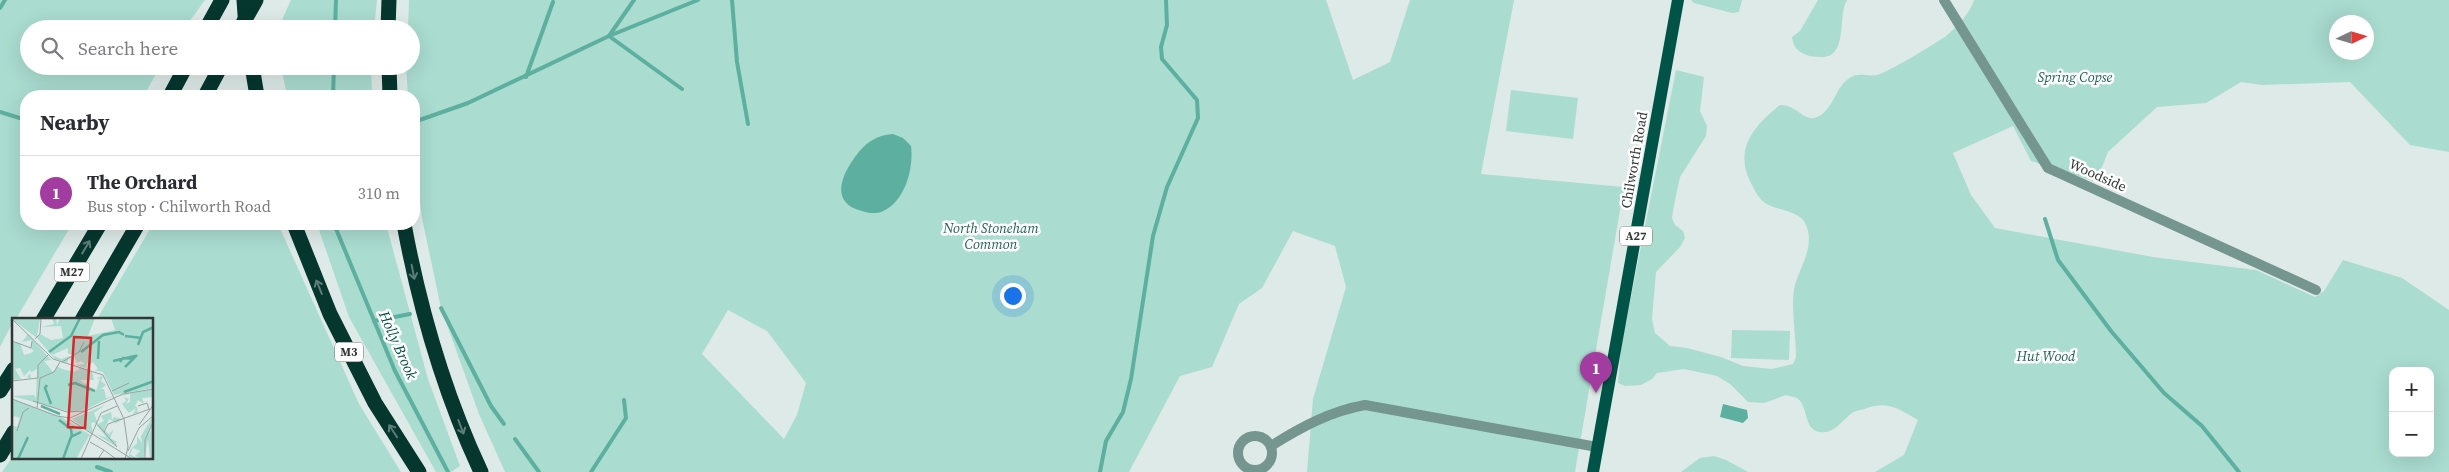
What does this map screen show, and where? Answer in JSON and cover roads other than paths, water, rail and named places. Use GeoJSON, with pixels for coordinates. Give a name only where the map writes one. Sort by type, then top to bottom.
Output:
{"type":"FeatureCollection","features":[{"type":"Feature","properties":{"kind":"highway"},"geometry":{"type":"LineString","coordinates":[[211,20],[222,0]]}},
{"type":"Feature","properties":{"kind":"highway"},"geometry":{"type":"LineString","coordinates":[[244,0],[245,20]]}},
{"type":"Feature","properties":{"kind":"highway"},"geometry":{"type":"LineString","coordinates":[[245,20],[256,0]]}},
{"type":"Feature","properties":{"kind":"highway"},"geometry":{"type":"LineString","coordinates":[[389,20],[390,0]]}},
{"type":"Feature","properties":{"kind":"highway"},"geometry":{"type":"LineString","coordinates":[[173,90],[181,75]]}},
{"type":"Feature","properties":{"kind":"highway"},"geometry":{"type":"LineString","coordinates":[[208,90],[216,75]]}},
{"type":"Feature","properties":{"kind":"highway"},"geometry":{"type":"LineString","coordinates":[[254,75],[257,90]]}},
{"type":"Feature","properties":{"kind":"highway"},"geometry":{"type":"LineString","coordinates":[[389,75],[390,90]]}},
{"type":"Feature","properties":{"kind":"highway","name":"M27"},"geometry":{"type":"LineString","coordinates":[[44,318],[96,230]]}},
{"type":"Feature","properties":{"kind":"highway","name":"M27"},"geometry":{"type":"LineString","coordinates":[[83,318],[134,230]]}},
{"type":"Feature","properties":{"kind":"highway","name":"M3"},"geometry":{"type":"LineString","coordinates":[[296,230],[330,314],[375,403],[419,472]]}},
{"type":"Feature","properties":{"kind":"highway"},"geometry":{"type":"LineString","coordinates":[[405,230],[415,281],[442,378],[481,472]]}},
{"type":"Feature","properties":{"kind":"highway"},"geometry":{"type":"LineString","coordinates":[[0,391],[12,372]]}},
{"type":"Feature","properties":{"kind":"highway"},"geometry":{"type":"LineString","coordinates":[[0,454],[12,435]]}},
{"type":"Feature","properties":{"kind":"main road","name":"Chilworth Road"},"geometry":{"type":"LineString","coordinates":[[1593,472],[1678,0]]}},
{"type":"Feature","properties":{"kind":"street","name":"Woodside"},"geometry":{"type":"LineString","coordinates":[[1944,0],[2048,168],[2316,290]]}},
{"type":"Feature","properties":{"kind":"street"},"geometry":{"type":"LineString","coordinates":[[1271,446],[1294,432],[1340,410],[1366,405],[1597,447]]}},
{"type":"Feature","properties":{"kind":"waterway"},"geometry":{"type":"LineString","coordinates":[[0,8],[5,0]]}},
{"type":"Feature","properties":{"kind":"waterway","name":"Holly Brook"},"geometry":{"type":"LineString","coordinates":[[335,20],[336,0]]}},
{"type":"Feature","properties":{"kind":"waterway"},"geometry":{"type":"LineString","coordinates":[[634,0],[609,36],[682,89]]}},
{"type":"Feature","properties":{"kind":"waterway"},"geometry":{"type":"LineString","coordinates":[[420,120],[468,103],[609,36],[698,0]]}},
{"type":"Feature","properties":{"kind":"waterway"},"geometry":{"type":"LineString","coordinates":[[732,0],[737,62],[748,124]]}},
{"type":"Feature","properties":{"kind":"waterway"},"geometry":{"type":"LineString","coordinates":[[1100,472],[1106,441],[1123,412],[1131,379],[1153,236],[1167,187],[1198,118],[1197,100],[1162,59],[1161,47],[1167,25],[1166,0]]}},
{"type":"Feature","properties":{"kind":"waterway"},"geometry":{"type":"LineString","coordinates":[[526,77],[553,2]]}},
{"type":"Feature","properties":{"kind":"waterway","name":"Holly Brook"},"geometry":{"type":"LineString","coordinates":[[333,90],[334,75]]}},
{"type":"Feature","properties":{"kind":"waterway"},"geometry":{"type":"LineString","coordinates":[[0,112],[20,118]]}},
{"type":"Feature","properties":{"kind":"waterway"},"geometry":{"type":"LineString","coordinates":[[2045,219],[2058,260],[2111,331],[2164,393],[2202,426],[2239,472]]}},
{"type":"Feature","properties":{"kind":"waterway","name":"Holly Brook"},"geometry":{"type":"LineString","coordinates":[[336,230],[395,371],[448,472]]}},
{"type":"Feature","properties":{"kind":"waterway"},"geometry":{"type":"LineString","coordinates":[[441,308],[491,406],[504,424]]}},
{"type":"Feature","properties":{"kind":"waterway"},"geometry":{"type":"LineString","coordinates":[[374,321],[410,314]]}},
{"type":"Feature","properties":{"kind":"waterway"},"geometry":{"type":"LineString","coordinates":[[591,472],[626,418],[624,400]]}},
{"type":"Feature","properties":{"kind":"waterway"},"geometry":{"type":"LineString","coordinates":[[515,439],[539,472]]}},
{"type":"Feature","properties":{"kind":"waterway","name":"Holly Brook"},"geometry":{"type":"LineString","coordinates":[[97,467],[111,472]]}},
{"type":"Feature","properties":{"kind":"place","name":"The Orchard"},"geometry":{"type":"Point","coordinates":[1596,393]}},
{"type":"Feature","properties":{"kind":"park label","name":"Spring Copse"},"geometry":{"type":"Point","coordinates":[2075,77]}},
{"type":"Feature","properties":{"kind":"park label","name":"North Stoneham Common"},"geometry":{"type":"Point","coordinates":[991,236]}},
{"type":"Feature","properties":{"kind":"park label","name":"Hut Wood"},"geometry":{"type":"Point","coordinates":[2046,356]}}]}
